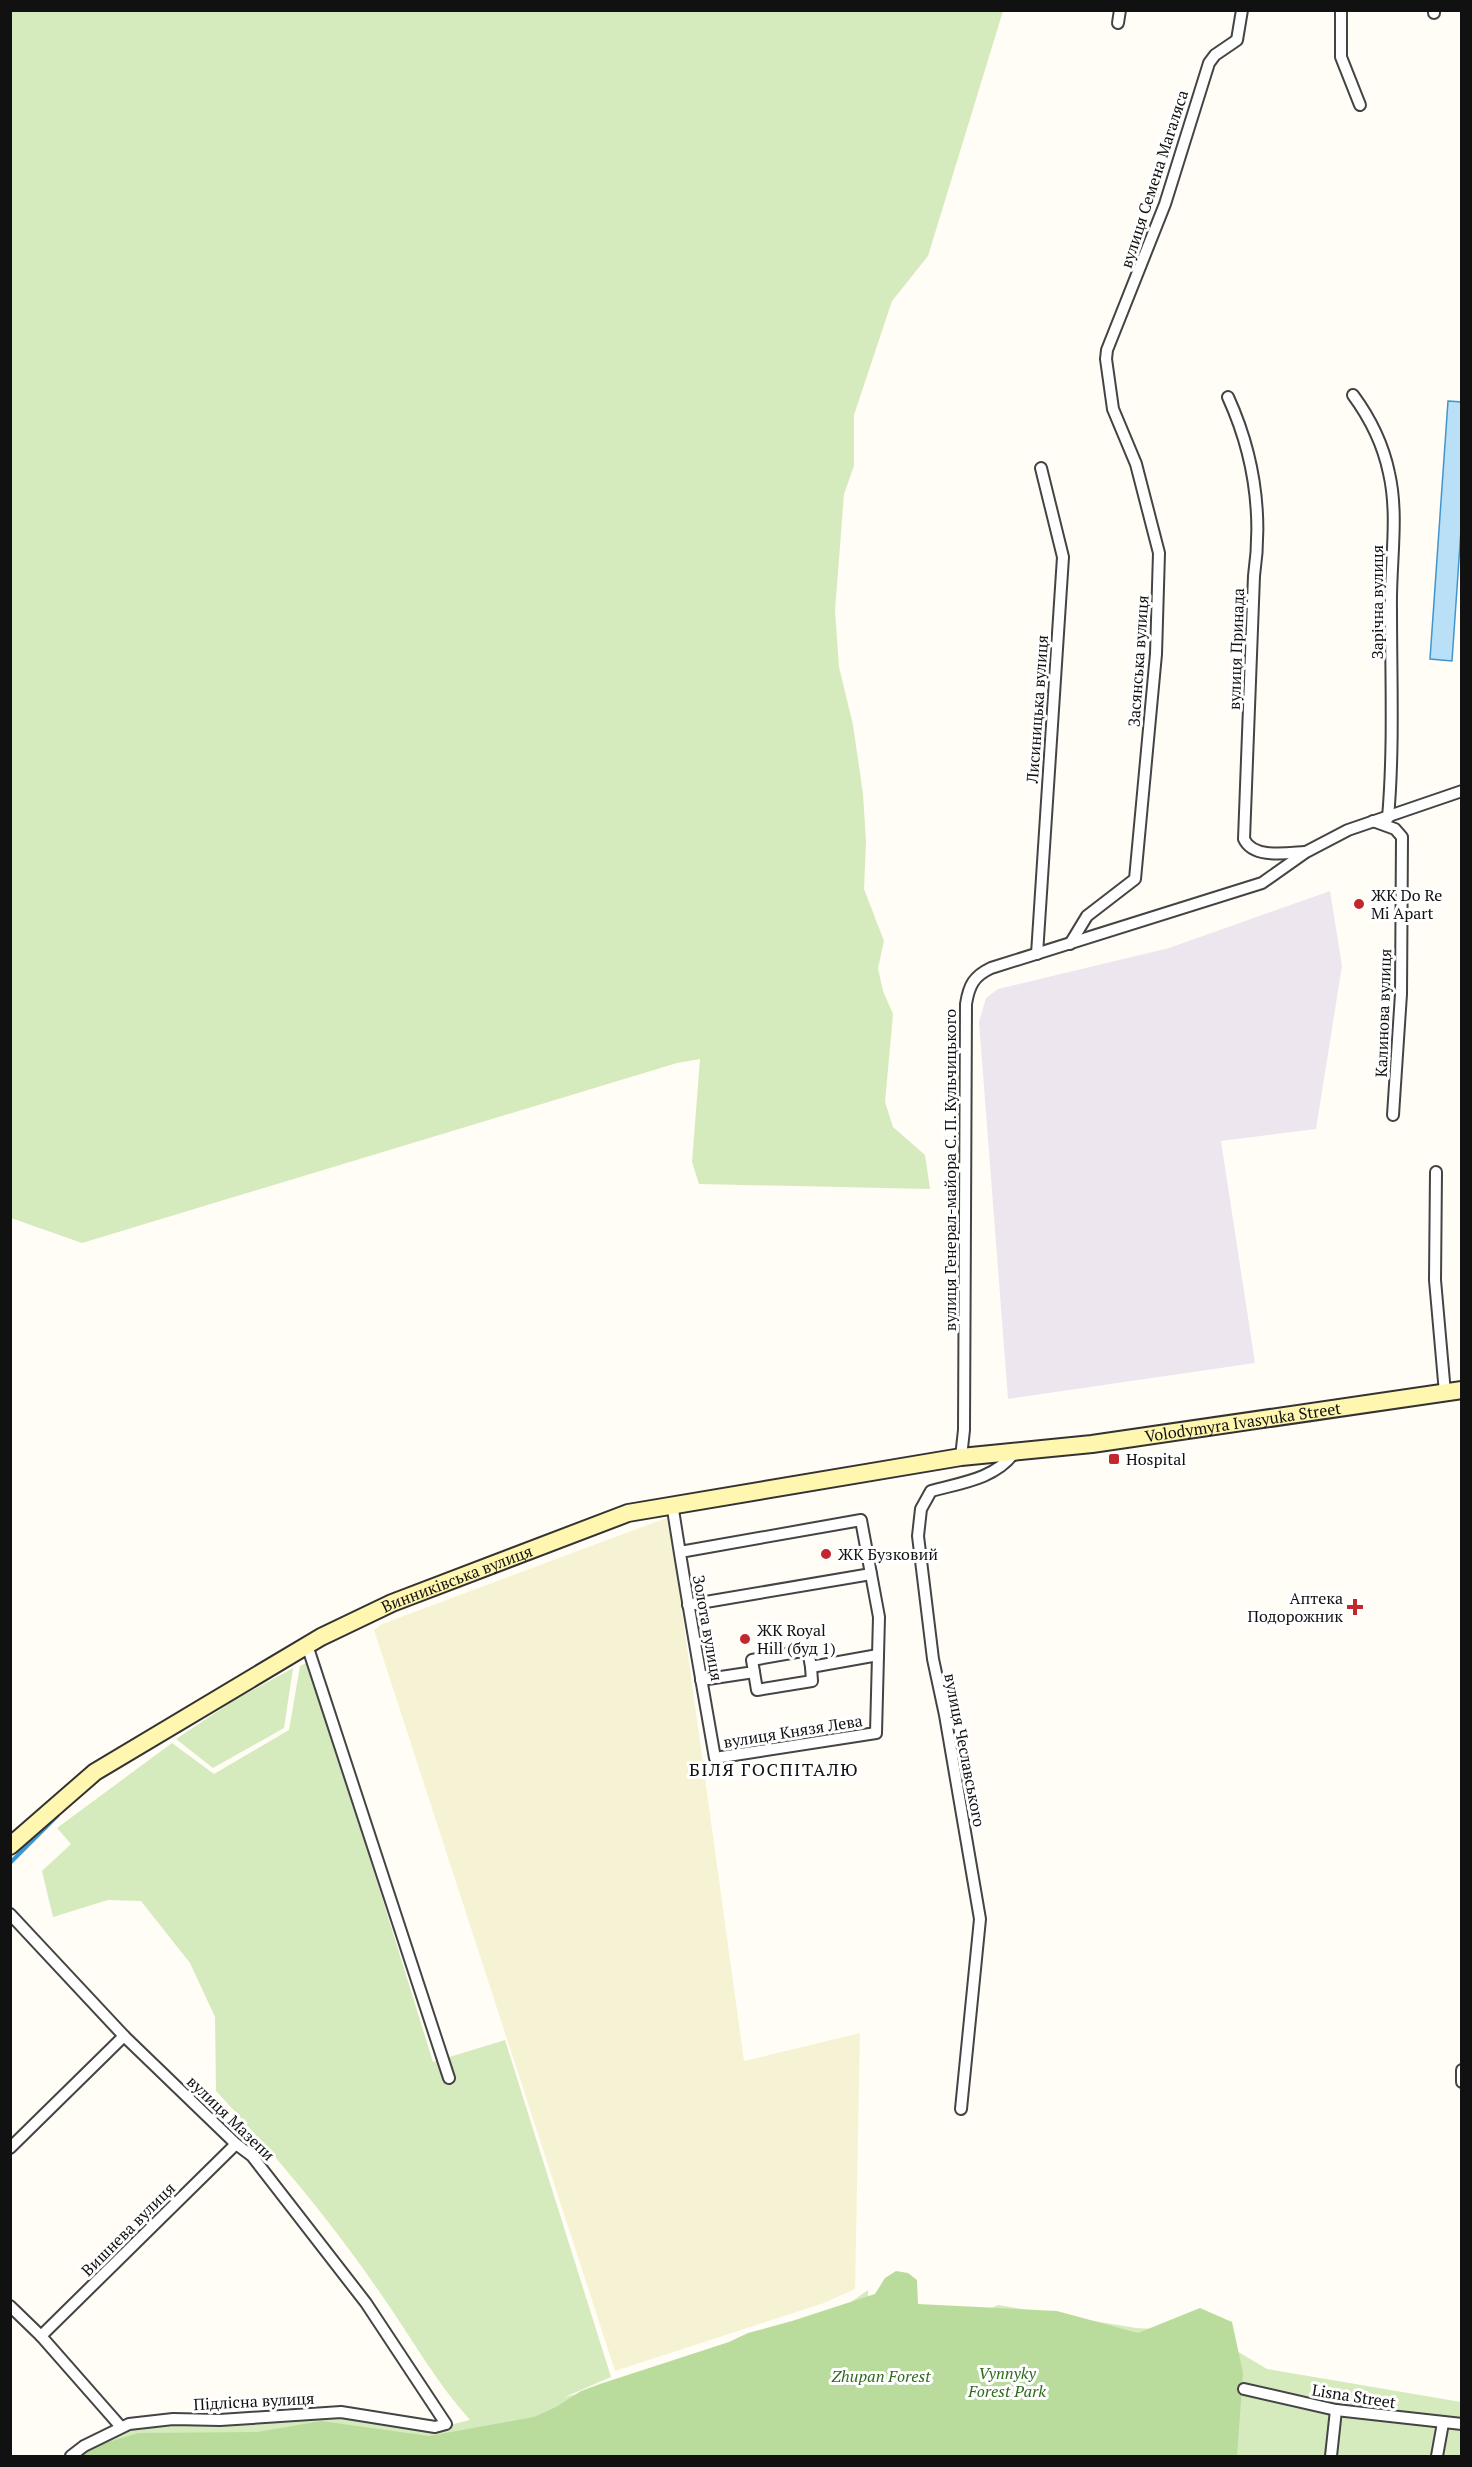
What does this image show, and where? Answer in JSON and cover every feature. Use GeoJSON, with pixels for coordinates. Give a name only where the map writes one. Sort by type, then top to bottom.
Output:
{"type":"FeatureCollection","features":[{"type":"Feature","properties":{"kind":"main road","name":"Volodymyra Ivasyuka Street"},"geometry":{"type":"LineString","coordinates":[[961,1457],[1018,1452],[1461,1390]]}},
{"type":"Feature","properties":{"kind":"main road","name":"Винниківська вулиця"},"geometry":{"type":"LineString","coordinates":[[10,1846],[96,1772],[307,1645],[392,1603],[502,1559],[628,1513],[672,1503],[961,1457]]}},
{"type":"Feature","properties":{"kind":"street"},"geometry":{"type":"LineString","coordinates":[[1118,23],[1120,10]]}},
{"type":"Feature","properties":{"kind":"street","name":"вулиця Семена Магаляса"},"geometry":{"type":"LineString","coordinates":[[1106,358],[1115,326],[1139,274],[1165,204],[1205,73],[1215,55],[1237,40],[1242,10]]}},
{"type":"Feature","properties":{"kind":"street"},"geometry":{"type":"LineString","coordinates":[[1341,10],[1341,57],[1360,105]]}},
{"type":"Feature","properties":{"kind":"street","name":"Засянська вулиця"},"geometry":{"type":"LineString","coordinates":[[1070,944],[1087,916],[1135,879],[1156,654],[1159,553],[1136,464],[1113,409],[1106,358]]}},
{"type":"Feature","properties":{"kind":"street","name":"Зарічна вулиця"},"geometry":{"type":"LineString","coordinates":[[1353,395],[1365,412],[1380,444],[1389,473],[1393,502],[1390,608],[1393,756],[1388,818]]}},
{"type":"Feature","properties":{"kind":"street","name":"вулиця Принада"},"geometry":{"type":"LineString","coordinates":[[1228,397],[1249,451],[1257,496],[1257,555],[1254,576],[1244,839],[1247,846],[1255,851],[1306,852]]}},
{"type":"Feature","properties":{"kind":"street","name":"Лисиницька вулиця"},"geometry":{"type":"LineString","coordinates":[[1037,954],[1063,557],[1041,468]]}},
{"type":"Feature","properties":{"kind":"street","name":"вулиця Генерал-майора С. П. Кульчицького"},"geometry":{"type":"LineString","coordinates":[[961,1457],[964,1430],[964,1131],[968,993],[977,975],[1262,882],[1306,852],[1348,830],[1461,791]]}},
{"type":"Feature","properties":{"kind":"street","name":"Калинова вулиця"},"geometry":{"type":"LineString","coordinates":[[1373,821],[1395,829],[1402,837],[1403,844],[1401,994],[1394,1115]]}},
{"type":"Feature","properties":{"kind":"street"},"geometry":{"type":"LineString","coordinates":[[1436,1172],[1435,1280],[1444,1393]]}},
{"type":"Feature","properties":{"kind":"street","name":"вулиця Чеславського"},"geometry":{"type":"LineString","coordinates":[[961,2109],[980,1919],[945,1715],[933,1659],[918,1536],[921,1509],[931,1491],[987,1475],[1005,1465],[1018,1452]]}},
{"type":"Feature","properties":{"kind":"street","name":"Золота вулиця"},"geometry":{"type":"LineString","coordinates":[[672,1503],[715,1758]]}},
{"type":"Feature","properties":{"kind":"street"},"geometry":{"type":"LineString","coordinates":[[680,1552],[861,1520],[879,1617],[878,1655],[811,1667]]}},
{"type":"Feature","properties":{"kind":"street"},"geometry":{"type":"LineString","coordinates":[[688,1605],[871,1574]]}},
{"type":"Feature","properties":{"kind":"street"},"geometry":{"type":"LineString","coordinates":[[307,1645],[449,2078]]}},
{"type":"Feature","properties":{"kind":"street"},"geometry":{"type":"LineString","coordinates":[[808,1650],[812,1681],[757,1690],[754,1672],[752,1660],[808,1650]]}},
{"type":"Feature","properties":{"kind":"street","name":"вулиця Князя Лева"},"geometry":{"type":"LineString","coordinates":[[715,1758],[876,1733],[878,1655]]}},
{"type":"Feature","properties":{"kind":"street"},"geometry":{"type":"LineString","coordinates":[[701,1680],[754,1672]]}},
{"type":"Feature","properties":{"kind":"street","name":"вулиця Мазепи"},"geometry":{"type":"LineString","coordinates":[[10,1914],[124,2036],[236,2144],[252,2156],[366,2303],[446,2424]]}},
{"type":"Feature","properties":{"kind":"street"},"geometry":{"type":"LineString","coordinates":[[10,2148],[124,2036]]}},
{"type":"Feature","properties":{"kind":"street"},"geometry":{"type":"LineString","coordinates":[[1461,2070],[1461,2082]]}},
{"type":"Feature","properties":{"kind":"street","name":"Вишнева вулиця"},"geometry":{"type":"LineString","coordinates":[[41,2336],[236,2144]]}},
{"type":"Feature","properties":{"kind":"street"},"geometry":{"type":"LineString","coordinates":[[10,2306],[41,2336],[120,2427]]}},
{"type":"Feature","properties":{"kind":"street","name":"Lisna Street"},"geometry":{"type":"LineString","coordinates":[[1244,2389],[1336,2410],[1443,2424],[1461,2424]]}},
{"type":"Feature","properties":{"kind":"street"},"geometry":{"type":"LineString","coordinates":[[1331,2457],[1336,2410]]}},
{"type":"Feature","properties":{"kind":"street","name":"Підлісна вулиця"},"geometry":{"type":"LineString","coordinates":[[72,2457],[84,2446],[120,2427],[173,2419],[220,2420],[341,2412],[435,2427],[446,2424]]}},
{"type":"Feature","properties":{"kind":"street"},"geometry":{"type":"LineString","coordinates":[[1437,2457],[1443,2424]]}},
{"type":"Feature","properties":{"kind":"shaded area"},"geometry":{"type":"Polygon","coordinates":[[[1330,891],[1342,966],[1316,1129],[1221,1141],[1255,1363],[1008,1399],[979,1022],[986,998],[998,989],[1169,948],[1330,891]]]}},
{"type":"Feature","properties":{"kind":"shaded area"},"geometry":{"type":"Polygon","coordinates":[[[669,1517],[744,2061],[860,2033],[855,2289],[824,2303],[615,2371],[374,1630],[382,1624],[669,1517]]]}},
{"type":"Feature","properties":{"kind":"green space"},"geometry":{"type":"Polygon","coordinates":[[[11,10],[1003,11],[928,256],[892,301],[854,415],[854,466],[844,494],[835,611],[839,667],[853,725],[863,794],[866,841],[864,889],[884,941],[878,968],[883,991],[893,1014],[885,1102],[893,1127],[925,1155],[930,1189],[699,1184],[692,1162],[700,1059],[677,1063],[82,1243],[11,1218],[11,10]]]}},
{"type":"Feature","properties":{"kind":"green space","name":"Vynnyky Forest Park"},"geometry":{"type":"Polygon","coordinates":[[[309,1662],[433,2062],[505,2040],[611,2377],[565,2397],[625,2382],[824,2321],[868,2290],[870,2342],[909,2345],[998,2305],[1136,2328],[1205,2332],[1267,2369],[1461,2402],[1461,2456],[75,2456],[124,2427],[337,2416],[433,2429],[470,2420],[435,2375],[383,2297],[324,2217],[282,2165],[216,2091],[215,2017],[190,1963],[141,1901],[108,1900],[53,1917],[42,1871],[71,1844],[57,1828],[172,1743],[214,1774],[289,1730],[300,1666],[309,1662]]]}},
{"type":"Feature","properties":{"kind":"green space"},"geometry":{"type":"Polygon","coordinates":[[[293,1668],[284,1728],[213,1768],[176,1739],[233,1701],[293,1668]]]}},
{"type":"Feature","properties":{"kind":"green space","name":"Zhupan Forest"},"geometry":{"type":"Polygon","coordinates":[[[896,2271],[908,2273],[917,2280],[918,2304],[1057,2311],[1138,2333],[1200,2308],[1232,2322],[1243,2373],[1237,2456],[81,2456],[95,2446],[138,2433],[257,2432],[321,2421],[429,2436],[534,2417],[556,2407],[581,2391],[600,2384],[729,2342],[748,2333],[875,2294],[885,2278],[896,2271]]]}},
{"type":"Feature","properties":{"kind":"water"},"geometry":{"type":"Polygon","coordinates":[[[1448,401],[1462,402],[1461,530],[1452,661],[1430,659],[1448,401]]]}},
{"type":"Feature","properties":{"kind":"waterway"},"geometry":{"type":"LineString","coordinates":[[10,1863],[58,1815]]}},
{"type":"Feature","properties":{"kind":"place","name":"ЖК Do Re Mi Apart"},"geometry":{"type":"Point","coordinates":[1359,904]}},
{"type":"Feature","properties":{"kind":"place","name":"Hospital"},"geometry":{"type":"Point","coordinates":[1114,1459]}},
{"type":"Feature","properties":{"kind":"place","name":"ЖК Бузковий"},"geometry":{"type":"Point","coordinates":[826,1554]}},
{"type":"Feature","properties":{"kind":"place","name":"Аптека Подорожник"},"geometry":{"type":"Point","coordinates":[1355,1607]}},
{"type":"Feature","properties":{"kind":"place","name":"ЖК Royal Hill (буд 1)"},"geometry":{"type":"Point","coordinates":[745,1639]}},
{"type":"Feature","properties":{"kind":"district","name":"БІЛЯ ГОСПІТАЛЮ"},"geometry":{"type":"Point","coordinates":[774,1770]}}]}
